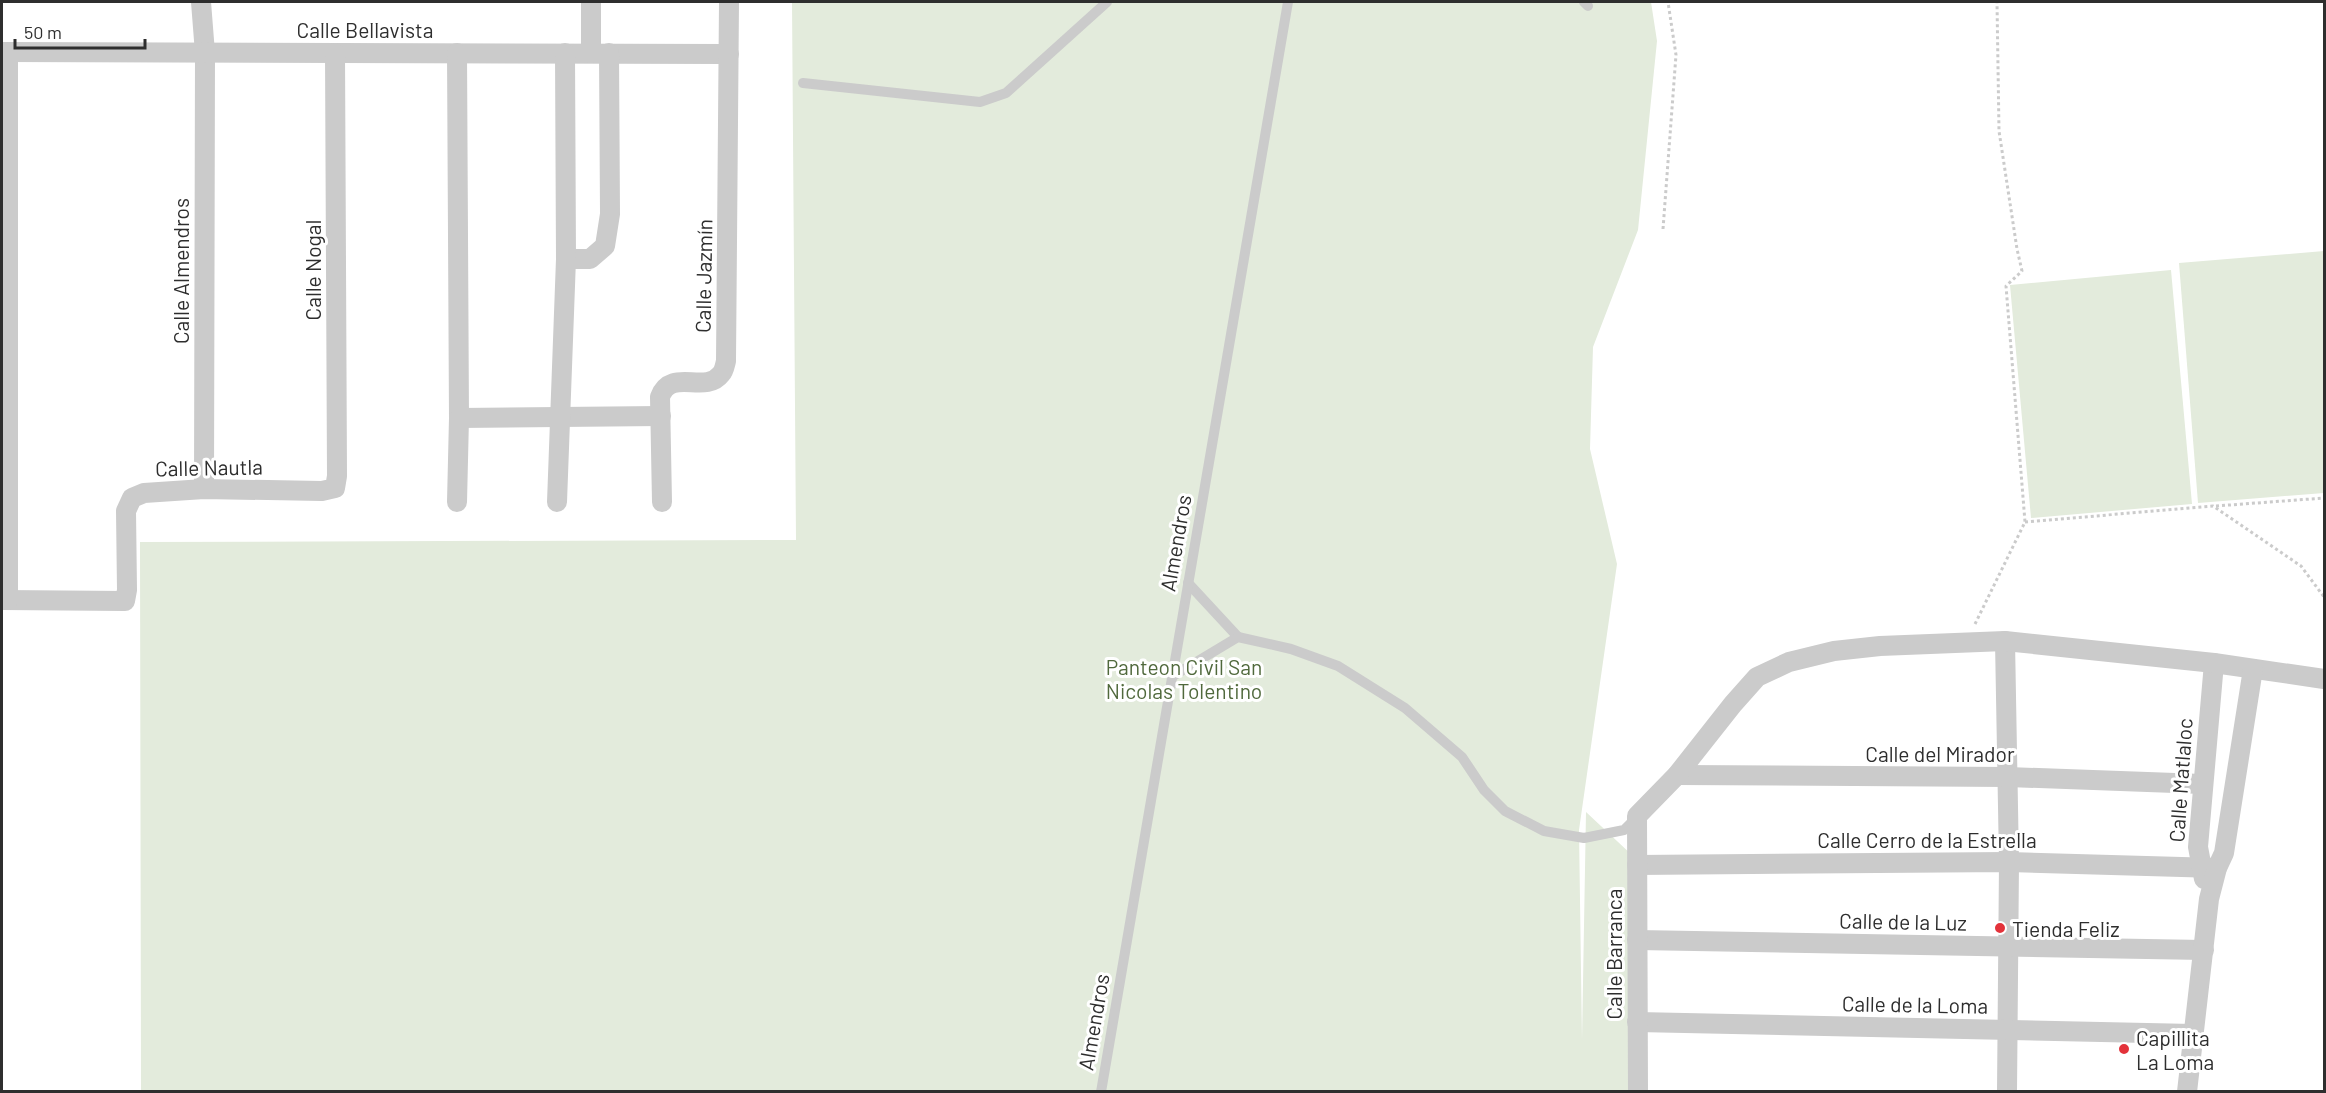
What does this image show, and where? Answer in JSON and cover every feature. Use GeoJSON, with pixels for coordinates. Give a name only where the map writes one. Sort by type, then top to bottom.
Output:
{"type":"FeatureCollection","features":[{"type":"Feature","properties":{"kind":"street","name":"Calle Almendros"},"geometry":{"type":"LineString","coordinates":[[201,2],[205,52],[204,489]]}},
{"type":"Feature","properties":{"kind":"street"},"geometry":{"type":"LineString","coordinates":[[566,259],[590,259],[605,246],[610,214],[600,53],[591,2]]}},
{"type":"Feature","properties":{"kind":"street","name":"Calle Jazmín"},"geometry":{"type":"LineString","coordinates":[[662,502],[660,397],[664,387],[671,383],[711,382],[722,374],[726,361],[729,2]]}},
{"type":"Feature","properties":{"kind":"street","name":"Calle Bellavista"},"geometry":{"type":"LineString","coordinates":[[5,52],[729,54]]}},
{"type":"Feature","properties":{"kind":"street"},"geometry":{"type":"LineString","coordinates":[[5,52],[5,600]]}},
{"type":"Feature","properties":{"kind":"street","name":"Calle Nogal"},"geometry":{"type":"LineString","coordinates":[[335,53],[337,476],[335,488]]}},
{"type":"Feature","properties":{"kind":"street"},"geometry":{"type":"LineString","coordinates":[[457,53],[459,418],[457,502]]}},
{"type":"Feature","properties":{"kind":"street"},"geometry":{"type":"LineString","coordinates":[[557,502],[566,259],[565,53]]}},
{"type":"Feature","properties":{"kind":"street"},"geometry":{"type":"LineString","coordinates":[[459,418],[660,416]]}},
{"type":"Feature","properties":{"kind":"street","name":"Calle Nautla"},"geometry":{"type":"LineString","coordinates":[[5,600],[125,601],[127,590],[126,511],[132,498],[144,493],[204,489],[322,491],[335,488]]}},
{"type":"Feature","properties":{"kind":"street"},"geometry":{"type":"LineString","coordinates":[[2006,640],[2009,862],[2007,1092]]}},
{"type":"Feature","properties":{"kind":"street"},"geometry":{"type":"LineString","coordinates":[[1637,816],[1677,775],[1757,677],[1789,662],[1834,651],[1880,646],[2006,640],[2214,663],[2325,679]]}},
{"type":"Feature","properties":{"kind":"street","name":"Calle Matlaloc"},"geometry":{"type":"LineString","coordinates":[[2187,1092],[2209,899],[2209,867],[2198,848],[2214,663]]}},
{"type":"Feature","properties":{"kind":"street"},"geometry":{"type":"LineString","coordinates":[[2209,867],[2224,854],[2253,669]]}},
{"type":"Feature","properties":{"kind":"street","name":"Calle del Mirador"},"geometry":{"type":"LineString","coordinates":[[1677,775],[2008,777],[2202,784]]}},
{"type":"Feature","properties":{"kind":"street","name":"Calle Barranca"},"geometry":{"type":"LineString","coordinates":[[1637,816],[1638,1092]]}},
{"type":"Feature","properties":{"kind":"street","name":"Calle Cerro de la Estrella"},"geometry":{"type":"LineString","coordinates":[[1637,865],[2009,862],[2209,867]]}},
{"type":"Feature","properties":{"kind":"street","name":"Calle de la Luz"},"geometry":{"type":"LineString","coordinates":[[1637,940],[2204,950]]}},
{"type":"Feature","properties":{"kind":"street","name":"Calle de la Loma"},"geometry":{"type":"LineString","coordinates":[[1637,1022],[2193,1034]]}},
{"type":"Feature","properties":{"kind":"lane"},"geometry":{"type":"LineString","coordinates":[[803,83],[980,102],[1006,93],[1107,2]]}},
{"type":"Feature","properties":{"kind":"lane","name":"Almendros"},"geometry":{"type":"LineString","coordinates":[[1101,1092],[1288,2]]}},
{"type":"Feature","properties":{"kind":"lane"},"geometry":{"type":"LineString","coordinates":[[1188,583],[1238,637],[1291,649],[1338,666],[1405,708],[1462,757],[1484,790],[1505,811],[1544,831],[1584,838],[1624,830],[1637,816]]}},
{"type":"Feature","properties":{"kind":"lane"},"geometry":{"type":"LineString","coordinates":[[1173,676],[1238,637]]}},
{"type":"Feature","properties":{"kind":"path"},"geometry":{"type":"LineString","coordinates":[[1663,229],[1676,55],[1668,2]]}},
{"type":"Feature","properties":{"kind":"path"},"geometry":{"type":"LineString","coordinates":[[1966,642],[2025,522],[2006,286],[2022,272],[1999,131],[1997,2]]}},
{"type":"Feature","properties":{"kind":"path"},"geometry":{"type":"LineString","coordinates":[[2025,522],[2325,498]]}},
{"type":"Feature","properties":{"kind":"path"},"geometry":{"type":"LineString","coordinates":[[2214,506],[2301,566],[2325,597]]}},
{"type":"Feature","properties":{"kind":"green space","name":"Panteon Civil San Nicolas Tolentino"},"geometry":{"type":"Polygon","coordinates":[[[792,2],[1651,2],[1657,41],[1638,230],[1593,347],[1590,449],[1617,564],[1579,830],[1582,1040],[1586,812],[1633,856],[1628,1091],[141,1091],[140,542],[796,540],[792,2]]]}},
{"type":"Feature","properties":{"kind":"green space"},"geometry":{"type":"Polygon","coordinates":[[[2324,251],[2324,493],[2198,503],[2179,263],[2324,251]]]}},
{"type":"Feature","properties":{"kind":"green space"},"geometry":{"type":"Polygon","coordinates":[[[2171,270],[2192,504],[2031,518],[2010,285],[2171,270]]]}},
{"type":"Feature","properties":{"kind":"place","name":"Tienda Feliz"},"geometry":{"type":"Point","coordinates":[2000,928]}},
{"type":"Feature","properties":{"kind":"place","name":"Capillita La Loma"},"geometry":{"type":"Point","coordinates":[2124,1049]}}]}
